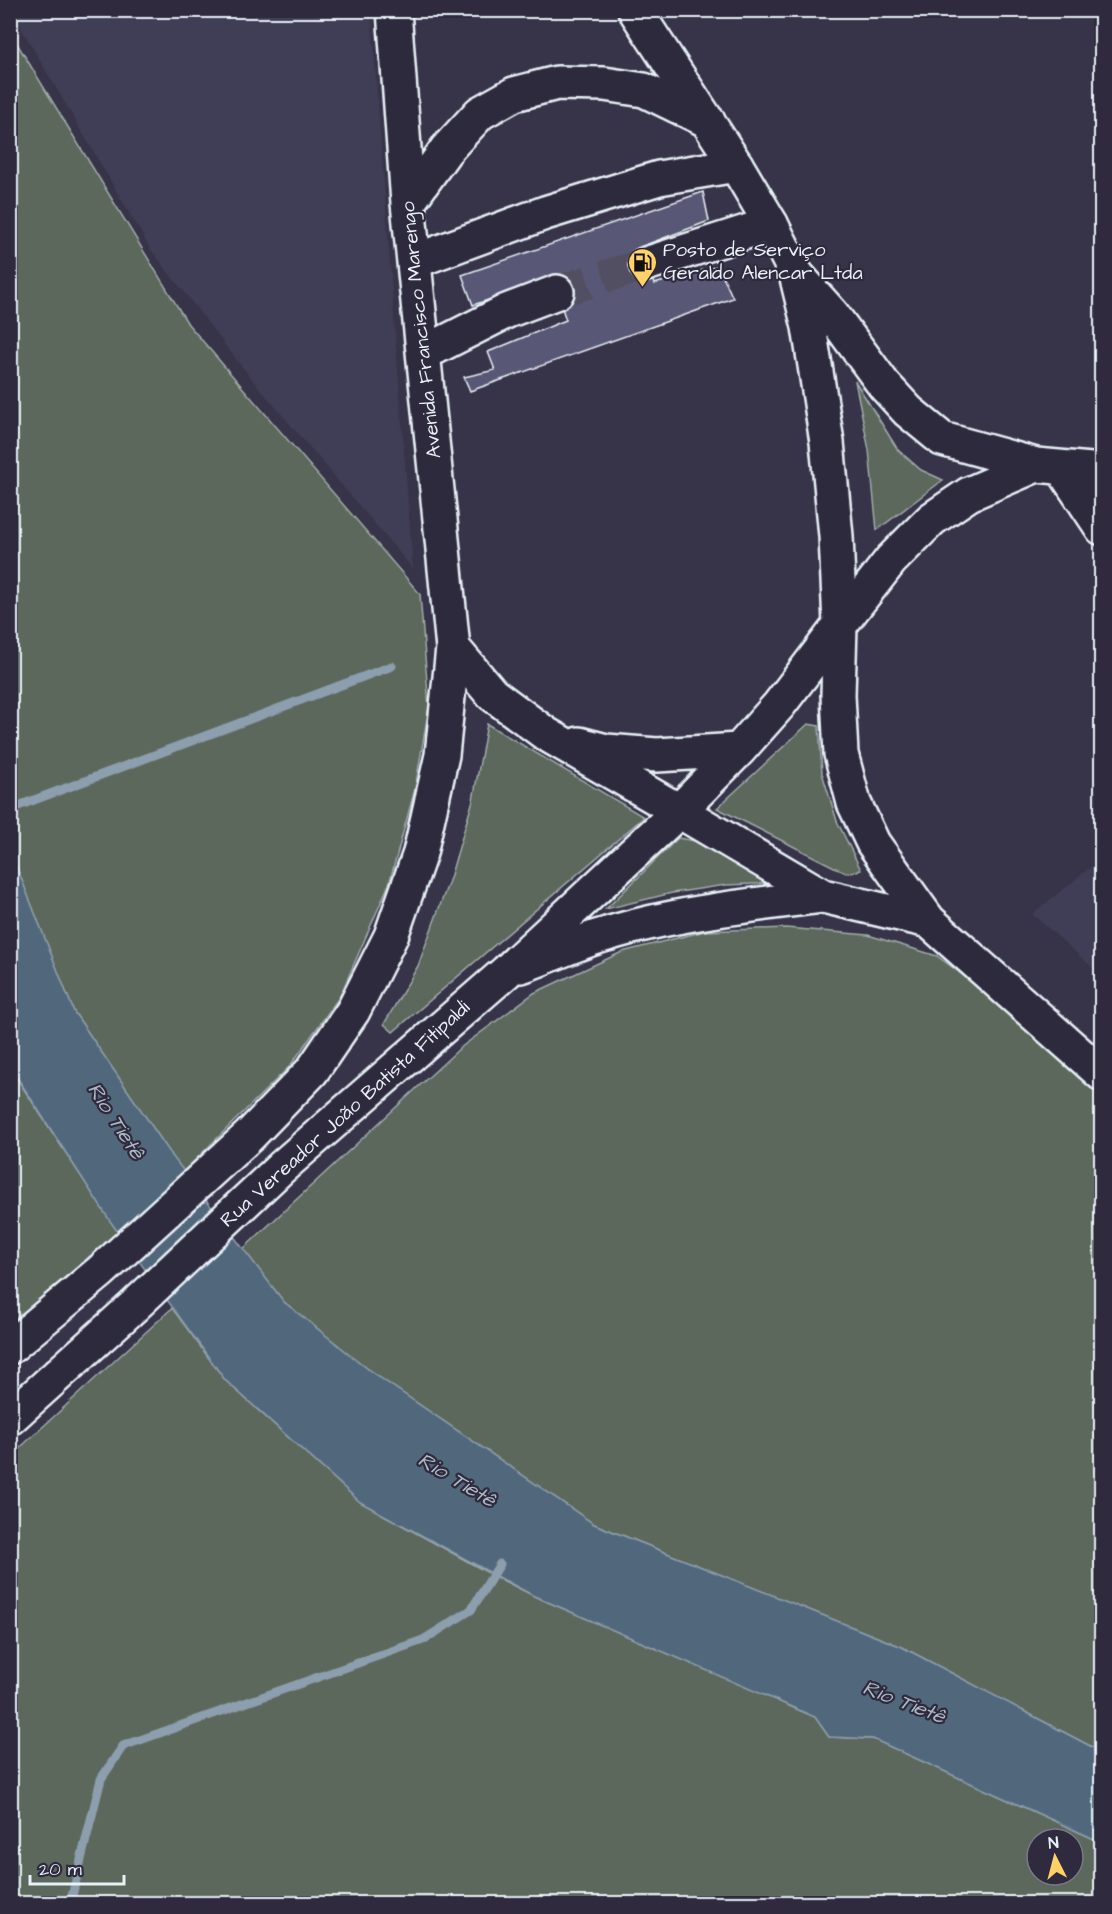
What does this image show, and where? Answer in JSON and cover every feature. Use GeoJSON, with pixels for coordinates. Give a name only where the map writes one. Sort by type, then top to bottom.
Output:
{"type":"FeatureCollection","features":[{"type":"Feature","properties":{"kind":"main road","name":"Avenida Francisco Marengo"},"geometry":{"type":"LineString","coordinates":[[394,10],[408,203],[453,648]]}},
{"type":"Feature","properties":{"kind":"main road"},"geometry":{"type":"LineString","coordinates":[[635,10],[736,165],[771,224],[796,274],[809,327],[827,442],[836,536],[840,625],[838,694],[841,754],[854,803],[873,843],[929,921],[1101,1074]]}},
{"type":"Feature","properties":{"kind":"main road"},"geometry":{"type":"LineString","coordinates":[[408,203],[446,150],[480,113],[514,94],[557,83],[604,84],[644,90],[708,121]]}},
{"type":"Feature","properties":{"kind":"main road"},"geometry":{"type":"LineString","coordinates":[[414,261],[545,213],[659,178],[736,165]]}},
{"type":"Feature","properties":{"kind":"main road"},"geometry":{"type":"LineString","coordinates":[[646,264],[771,224]]}},
{"type":"Feature","properties":{"kind":"main road"},"geometry":{"type":"LineString","coordinates":[[796,274],[832,314],[884,385],[908,411],[942,439],[1049,466],[1101,471]]}},
{"type":"Feature","properties":{"kind":"main road"},"geometry":{"type":"LineString","coordinates":[[424,353],[507,311],[556,292]]}},
{"type":"Feature","properties":{"kind":"main road"},"geometry":{"type":"LineString","coordinates":[[1049,466],[1100,523]]}},
{"type":"Feature","properties":{"kind":"main road"},"geometry":{"type":"LineString","coordinates":[[679,811],[779,705],[891,560],[932,519],[969,494],[1049,466]]}},
{"type":"Feature","properties":{"kind":"main road"},"geometry":{"type":"LineString","coordinates":[[453,648],[492,694],[546,734],[823,896],[929,921]]}},
{"type":"Feature","properties":{"kind":"main road"},"geometry":{"type":"LineString","coordinates":[[10,1347],[100,1272],[249,1136],[312,1071],[353,1011],[391,936],[420,853],[442,754],[453,648]]}},
{"type":"Feature","properties":{"kind":"main road"},"geometry":{"type":"LineString","coordinates":[[546,734],[606,751],[657,755],[739,750]]}},
{"type":"Feature","properties":{"kind":"main road","name":"Rua Vereador João Batista Fitipaldi"},"geometry":{"type":"LineString","coordinates":[[10,1418],[133,1307],[282,1167],[506,972],[679,811]]}},
{"type":"Feature","properties":{"kind":"main road"},"geometry":{"type":"LineString","coordinates":[[506,972],[607,934],[687,916],[823,896]]}},
{"type":"Feature","properties":{"kind":"shaded area"},"geometry":{"type":"Polygon","coordinates":[[[11,11],[371,11],[413,569],[250,377],[151,250],[11,11]]]}},
{"type":"Feature","properties":{"kind":"shaded area"},"geometry":{"type":"Polygon","coordinates":[[[1101,859],[1101,975],[1032,914],[1101,859]]]}},
{"type":"Feature","properties":{"kind":"green space"},"geometry":{"type":"Polygon","coordinates":[[[10,32],[188,324],[420,594],[429,707],[415,789],[389,884],[340,996],[290,1066],[183,1172],[74,1012],[11,853],[10,32]]]}},
{"type":"Feature","properties":{"kind":"green space"},"geometry":{"type":"Polygon","coordinates":[[[855,381],[898,450],[921,470],[943,480],[877,530],[869,450],[855,381]]]}},
{"type":"Feature","properties":{"kind":"green space"},"geometry":{"type":"Polygon","coordinates":[[[487,724],[644,817],[393,1032],[384,1024],[418,966],[450,878],[473,800],[487,724]]]}},
{"type":"Feature","properties":{"kind":"green space"},"geometry":{"type":"Polygon","coordinates":[[[808,724],[819,726],[822,773],[837,821],[861,870],[846,873],[717,808],[808,724]]]}},
{"type":"Feature","properties":{"kind":"green space"},"geometry":{"type":"Polygon","coordinates":[[[678,838],[695,841],[776,883],[726,885],[672,893],[606,909],[678,838]]]}},
{"type":"Feature","properties":{"kind":"green space"},"geometry":{"type":"Polygon","coordinates":[[[786,928],[868,935],[937,956],[994,998],[1101,1095],[1101,1750],[902,1647],[594,1524],[373,1373],[284,1302],[243,1249],[460,1048],[534,993],[622,952],[705,931],[786,928]]]}},
{"type":"Feature","properties":{"kind":"green space"},"geometry":{"type":"Polygon","coordinates":[[[10,1068],[118,1232],[11,1324],[10,1324],[10,1068]]]}},
{"type":"Feature","properties":{"kind":"green space"},"geometry":{"type":"Polygon","coordinates":[[[172,1308],[225,1380],[360,1502],[534,1596],[815,1717],[829,1737],[873,1739],[1068,1827],[1025,1827],[1025,1887],[1085,1887],[1085,1835],[1101,1842],[1101,1903],[11,1904],[11,1456],[172,1308]]]}},
{"type":"Feature","properties":{"kind":"water","name":"Rio Tietê"},"geometry":{"type":"Polygon","coordinates":[[[10,850],[74,1012],[173,1157],[284,1302],[373,1373],[594,1524],[902,1647],[1101,1750],[1101,1842],[1085,1835],[1085,1827],[1068,1827],[873,1739],[829,1737],[815,1717],[534,1596],[360,1502],[225,1380],[110,1221],[11,1068],[10,850]]]}},
{"type":"Feature","properties":{"kind":"building","name":"Posto de Serviço Geraldo Alencar Ltda"},"geometry":{"type":"Polygon","coordinates":[[[703,192],[709,221],[640,247],[654,284],[718,266],[733,298],[470,391],[464,377],[495,370],[488,352],[566,320],[552,279],[473,305],[462,275],[703,192]]]}},
{"type":"Feature","properties":{"kind":"waterway"},"geometry":{"type":"LineString","coordinates":[[10,809],[392,666]]}},
{"type":"Feature","properties":{"kind":"waterway"},"geometry":{"type":"LineString","coordinates":[[70,1904],[101,1779],[123,1746],[423,1640],[471,1610],[500,1564]]}},
{"type":"Feature","properties":{"kind":"tunnel"},"geometry":{"type":"LineString","coordinates":[[557,292],[646,264]]}},
{"type":"Feature","properties":{"kind":"place","name":"Posto de Serviço Geraldo Alencar Ltda"},"geometry":{"type":"Point","coordinates":[642,288]}}]}
